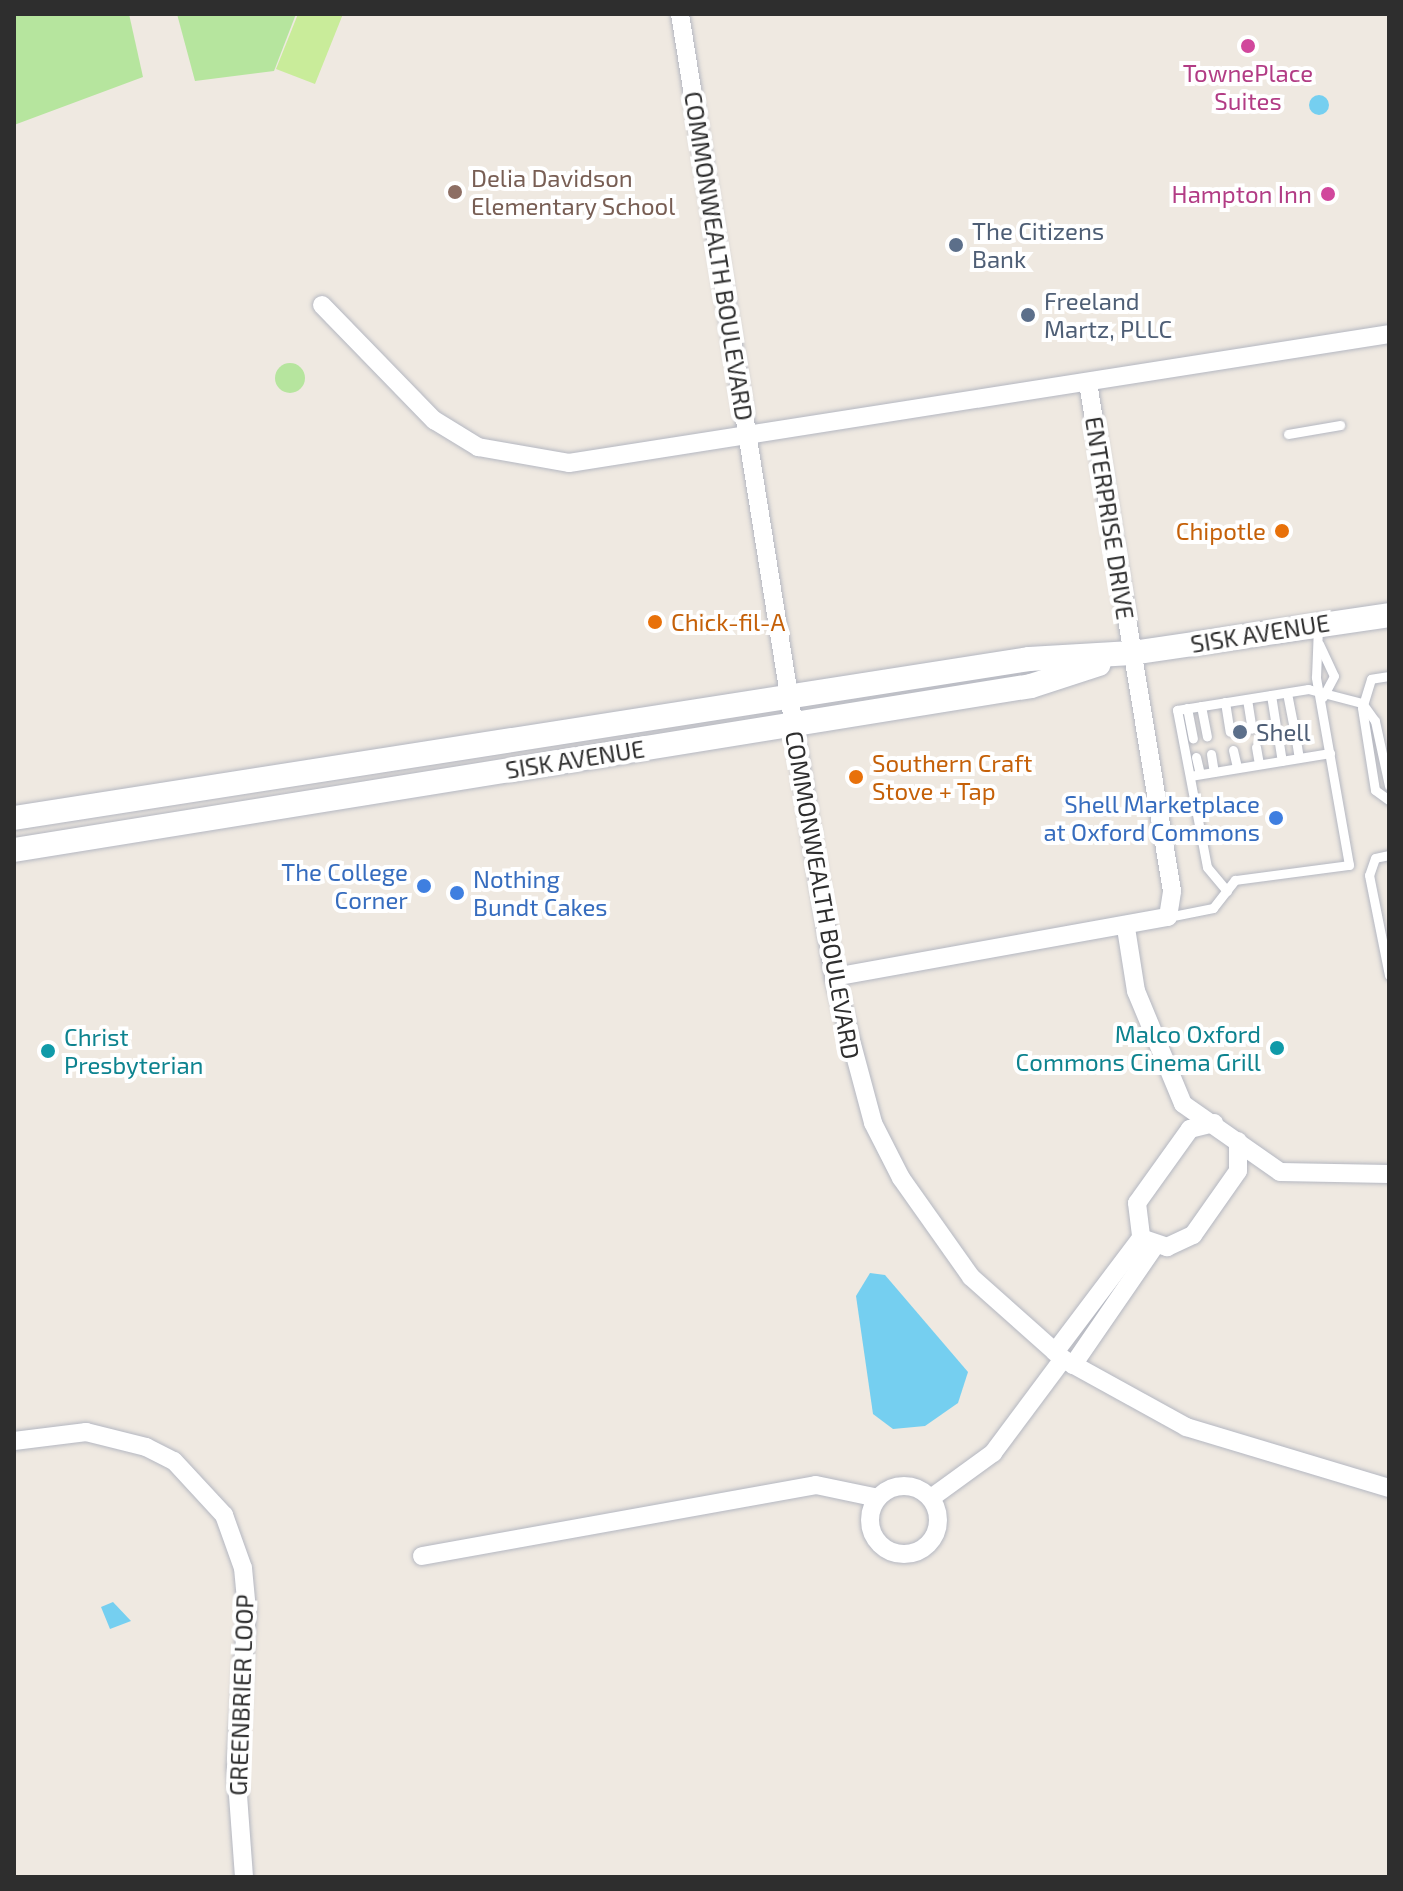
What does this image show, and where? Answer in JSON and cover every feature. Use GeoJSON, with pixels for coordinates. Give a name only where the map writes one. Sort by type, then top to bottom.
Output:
{"type":"FeatureCollection","features":[{"type":"Feature","properties":{"kind":"street","name":"COMMONWEALTH BOULEVARD"},"geometry":{"type":"LineString","coordinates":[[680,14],[834,977],[852,1062],[901,1178],[971,1277],[1064,1359],[1186,1427],[1389,1488]]}},
{"type":"Feature","properties":{"kind":"street"},"geometry":{"type":"LineString","coordinates":[[322,305],[397,388],[478,447],[569,463],[1389,334]]}},
{"type":"Feature","properties":{"kind":"street","name":"ENTERPRISE DRIVE"},"geometry":{"type":"LineString","coordinates":[[1088,383],[1172,891],[1168,917]]}},
{"type":"Feature","properties":{"kind":"street","name":"SISK AVENUE"},"geometry":{"type":"LineString","coordinates":[[14,818],[1029,659],[1132,653],[1318,633],[1389,615]]}},
{"type":"Feature","properties":{"kind":"street","name":"SISK AVENUE"},"geometry":{"type":"LineString","coordinates":[[14,850],[1031,686],[1132,653]]}},
{"type":"Feature","properties":{"kind":"street"},"geometry":{"type":"LineString","coordinates":[[834,977],[1126,928],[1168,917]]}},
{"type":"Feature","properties":{"kind":"street"},"geometry":{"type":"LineString","coordinates":[[1126,928],[1136,991],[1171,1087],[1280,1172],[1389,1174]]}},
{"type":"Feature","properties":{"kind":"street"},"geometry":{"type":"LineString","coordinates":[[1148,1243],[1137,1203],[1190,1129],[1214,1123]]}},
{"type":"Feature","properties":{"kind":"street"},"geometry":{"type":"LineString","coordinates":[[931,1498],[993,1453],[1148,1243],[1193,1235],[1238,1171],[1238,1141]]}},
{"type":"Feature","properties":{"kind":"street","name":"GREENBRIER LOOP"},"geometry":{"type":"LineString","coordinates":[[14,1441],[86,1432],[146,1447],[186,1471],[224,1515],[243,1568],[247,1610],[236,1768],[244,1877]]}},
{"type":"Feature","properties":{"kind":"street"},"geometry":{"type":"LineString","coordinates":[[422,1556],[816,1485],[878,1498],[898,1486],[931,1498]]}},
{"type":"Feature","properties":{"kind":"street"},"geometry":{"type":"LineString","coordinates":[[878,1498],[870,1531],[884,1549],[904,1555],[925,1548],[937,1531],[931,1498]]}},
{"type":"Feature","properties":{"kind":"lane"},"geometry":{"type":"LineString","coordinates":[[1288,434],[1340,425]]}},
{"type":"Feature","properties":{"kind":"lane"},"geometry":{"type":"LineString","coordinates":[[1318,633],[1334,676],[1323,697]]}},
{"type":"Feature","properties":{"kind":"lane"},"geometry":{"type":"LineString","coordinates":[[1168,917],[1213,908],[1235,880],[1349,865],[1323,697],[1314,659],[1318,633]]}},
{"type":"Feature","properties":{"kind":"lane"},"geometry":{"type":"LineString","coordinates":[[1389,676],[1371,679],[1362,703],[1375,790],[1389,800]]}},
{"type":"Feature","properties":{"kind":"lane"},"geometry":{"type":"LineString","coordinates":[[1227,891],[1207,867],[1195,775],[1177,710],[1308,689],[1323,697],[1362,703],[1375,721],[1389,786]]}},
{"type":"Feature","properties":{"kind":"lane"},"geometry":{"type":"LineString","coordinates":[[1287,693],[1293,723]]}},
{"type":"Feature","properties":{"kind":"lane"},"geometry":{"type":"LineString","coordinates":[[1271,695],[1276,725]]}},
{"type":"Feature","properties":{"kind":"lane"},"geometry":{"type":"LineString","coordinates":[[1247,699],[1252,729]]}},
{"type":"Feature","properties":{"kind":"lane"},"geometry":{"type":"LineString","coordinates":[[1225,702],[1230,732]]}},
{"type":"Feature","properties":{"kind":"lane"},"geometry":{"type":"LineString","coordinates":[[1201,706],[1207,736]]}},
{"type":"Feature","properties":{"kind":"lane"},"geometry":{"type":"LineString","coordinates":[[1187,708],[1193,738]]}},
{"type":"Feature","properties":{"kind":"lane"},"geometry":{"type":"LineString","coordinates":[[1296,740],[1299,758]]}},
{"type":"Feature","properties":{"kind":"lane"},"geometry":{"type":"LineString","coordinates":[[1279,743],[1282,761]]}},
{"type":"Feature","properties":{"kind":"lane"},"geometry":{"type":"LineString","coordinates":[[1256,747],[1259,764]]}},
{"type":"Feature","properties":{"kind":"lane"},"geometry":{"type":"LineString","coordinates":[[1233,750],[1237,768]]}},
{"type":"Feature","properties":{"kind":"lane"},"geometry":{"type":"LineString","coordinates":[[1195,775],[1330,753]]}},
{"type":"Feature","properties":{"kind":"lane"},"geometry":{"type":"LineString","coordinates":[[1211,754],[1214,772]]}},
{"type":"Feature","properties":{"kind":"lane"},"geometry":{"type":"LineString","coordinates":[[1195,775],[1196,757]]}},
{"type":"Feature","properties":{"kind":"lane"},"geometry":{"type":"LineString","coordinates":[[1389,855],[1375,858],[1369,875],[1389,975]]}},
{"type":"Feature","properties":{"kind":"green space"},"geometry":{"type":"Polygon","coordinates":[[[14,14],[129,14],[143,77],[14,125],[14,14]]]}},
{"type":"Feature","properties":{"kind":"green space"},"geometry":{"type":"Polygon","coordinates":[[[177,14],[296,14],[274,71],[195,81],[177,14]]]}},
{"type":"Feature","properties":{"kind":"green space"},"geometry":{"type":"Polygon","coordinates":[[[298,14],[343,14],[315,84],[276,69],[298,14]]]}},
{"type":"Feature","properties":{"kind":"green space"},"geometry":{"type":"Polygon","coordinates":[[[290,363],[301,367],[305,378],[301,389],[290,393],[279,389],[275,378],[279,367],[290,363]]]}},
{"type":"Feature","properties":{"kind":"water"},"geometry":{"type":"Polygon","coordinates":[[[1315,95],[1323,95],[1329,105],[1323,115],[1315,115],[1309,109],[1309,101],[1315,95]]]}},
{"type":"Feature","properties":{"kind":"water"},"geometry":{"type":"Polygon","coordinates":[[[870,1273],[885,1275],[968,1372],[958,1403],[925,1426],[893,1429],[873,1414],[856,1296],[870,1273]]]}},
{"type":"Feature","properties":{"kind":"water"},"geometry":{"type":"Polygon","coordinates":[[[113,1602],[131,1621],[110,1629],[101,1607],[113,1602]]]}},
{"type":"Feature","properties":{"kind":"place","name":"TownePlace Suites"},"geometry":{"type":"Point","coordinates":[1248,46]}},
{"type":"Feature","properties":{"kind":"place","name":"Delia Davidson Elementary School"},"geometry":{"type":"Point","coordinates":[455,192]}},
{"type":"Feature","properties":{"kind":"place","name":"Hampton Inn"},"geometry":{"type":"Point","coordinates":[1328,194]}},
{"type":"Feature","properties":{"kind":"place","name":"The Citizens Bank"},"geometry":{"type":"Point","coordinates":[956,245]}},
{"type":"Feature","properties":{"kind":"place","name":"Freeland Martz, PLLC"},"geometry":{"type":"Point","coordinates":[1028,315]}},
{"type":"Feature","properties":{"kind":"place","name":"Chipotle"},"geometry":{"type":"Point","coordinates":[1282,531]}},
{"type":"Feature","properties":{"kind":"place","name":"Chick-fil-A"},"geometry":{"type":"Point","coordinates":[655,622]}},
{"type":"Feature","properties":{"kind":"place","name":"Shell"},"geometry":{"type":"Point","coordinates":[1240,732]}},
{"type":"Feature","properties":{"kind":"place","name":"Southern Craft Stove + Tap"},"geometry":{"type":"Point","coordinates":[856,777]}},
{"type":"Feature","properties":{"kind":"place","name":"Shell Marketplace at Oxford Commons"},"geometry":{"type":"Point","coordinates":[1276,818]}},
{"type":"Feature","properties":{"kind":"place","name":"The College Corner"},"geometry":{"type":"Point","coordinates":[424,886]}},
{"type":"Feature","properties":{"kind":"place","name":"Nothing Bundt Cakes"},"geometry":{"type":"Point","coordinates":[457,893]}},
{"type":"Feature","properties":{"kind":"place","name":"Malco Oxford Commons Cinema Grill"},"geometry":{"type":"Point","coordinates":[1277,1048]}},
{"type":"Feature","properties":{"kind":"place","name":"Christ Presbyterian"},"geometry":{"type":"Point","coordinates":[48,1051]}}]}
